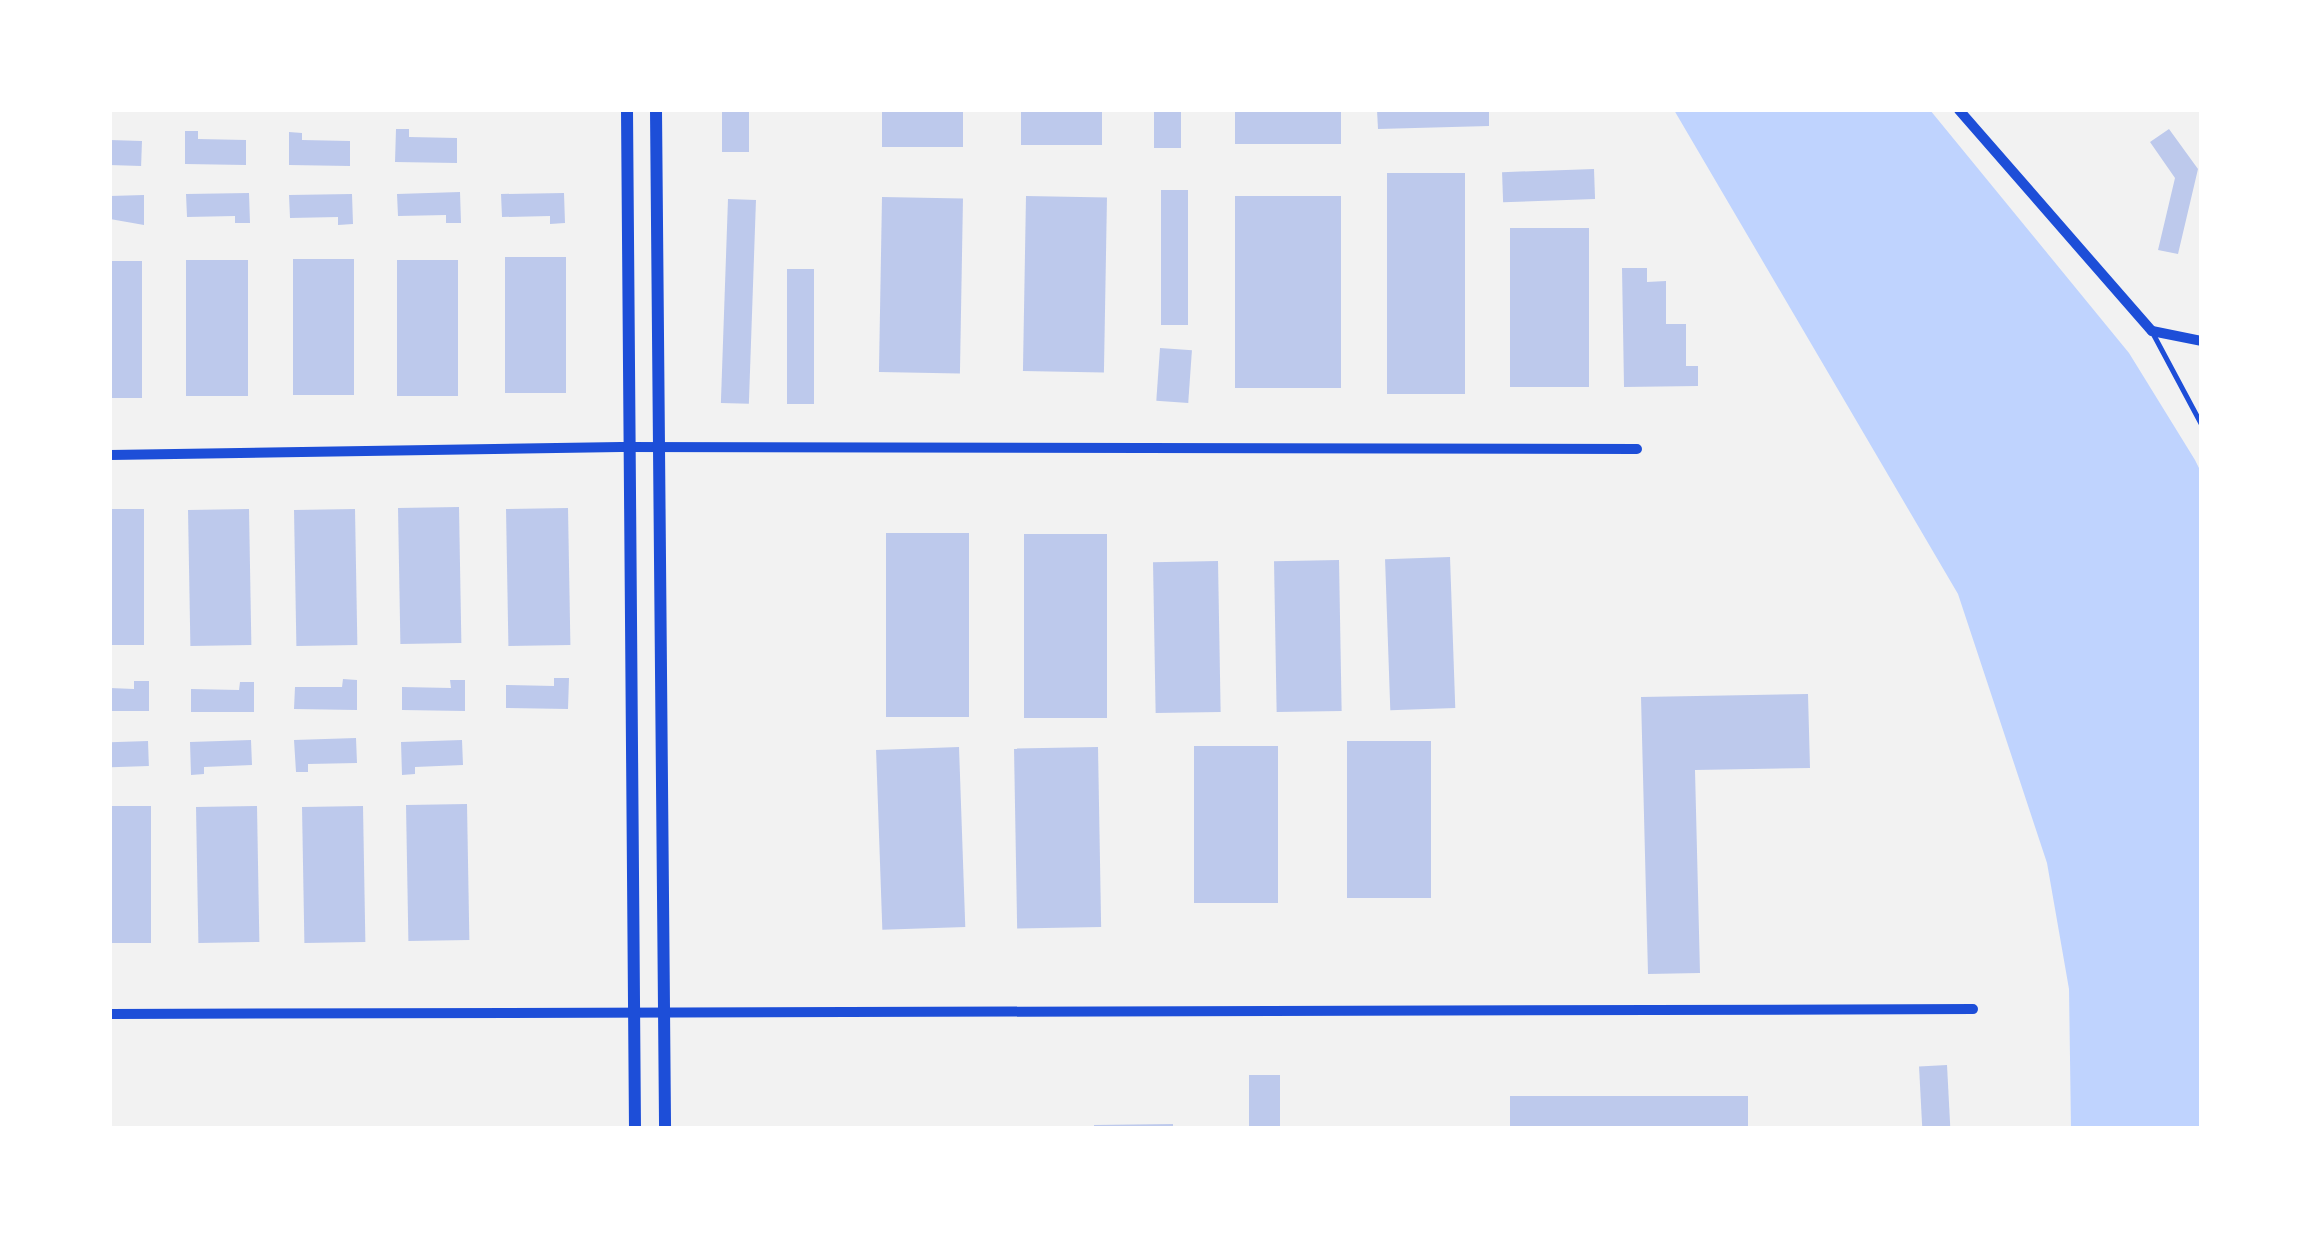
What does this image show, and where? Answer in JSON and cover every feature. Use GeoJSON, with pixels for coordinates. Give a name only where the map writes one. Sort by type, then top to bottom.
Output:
{"type":"FeatureCollection","features":[{"type":"Feature","properties":{"kind":"street"},"geometry":{"type":"LineString","coordinates":[[627,110],[636,1128]]}},
{"type":"Feature","properties":{"kind":"street"},"geometry":{"type":"LineString","coordinates":[[656,110],[665,1128]]}},
{"type":"Feature","properties":{"kind":"street"},"geometry":{"type":"LineString","coordinates":[[1959,110],[2152,331],[2201,341]]}},
{"type":"Feature","properties":{"kind":"street"},"geometry":{"type":"LineString","coordinates":[[110,455],[630,447],[1637,449]]}},
{"type":"Feature","properties":{"kind":"street"},"geometry":{"type":"LineString","coordinates":[[110,1014],[1973,1009]]}},
{"type":"Feature","properties":{"kind":"lane"},"geometry":{"type":"LineString","coordinates":[[2152,331],[2201,424]]}},
{"type":"Feature","properties":{"kind":"water"},"geometry":{"type":"Polygon","coordinates":[[[1674,110],[1930,110],[2129,353],[2195,460],[2201,472],[2201,1128],[2071,1128],[2069,989],[2047,863],[1958,594],[1674,110]]]}},
{"type":"Feature","properties":{"kind":"building"},"geometry":{"type":"Polygon","coordinates":[[[722,110],[749,110],[749,152],[722,152],[722,110]]]}},
{"type":"Feature","properties":{"kind":"building"},"geometry":{"type":"Polygon","coordinates":[[[882,110],[963,110],[963,147],[882,147],[882,110]]]}},
{"type":"Feature","properties":{"kind":"building"},"geometry":{"type":"Polygon","coordinates":[[[1021,110],[1102,110],[1102,145],[1021,145],[1021,110]]]}},
{"type":"Feature","properties":{"kind":"building"},"geometry":{"type":"Polygon","coordinates":[[[1154,110],[1181,110],[1181,148],[1154,148],[1154,110]]]}},
{"type":"Feature","properties":{"kind":"building"},"geometry":{"type":"Polygon","coordinates":[[[1235,110],[1341,110],[1341,144],[1235,144],[1235,110]]]}},
{"type":"Feature","properties":{"kind":"building"},"geometry":{"type":"Polygon","coordinates":[[[1377,110],[1489,110],[1489,126],[1378,129],[1377,110]]]}},
{"type":"Feature","properties":{"kind":"building"},"geometry":{"type":"Polygon","coordinates":[[[396,129],[409,129],[409,137],[457,138],[457,163],[395,162],[396,129]]]}},
{"type":"Feature","properties":{"kind":"building"},"geometry":{"type":"Polygon","coordinates":[[[2169,129],[2198,169],[2178,254],[2158,250],[2175,178],[2150,142],[2169,129]]]}},
{"type":"Feature","properties":{"kind":"building"},"geometry":{"type":"Polygon","coordinates":[[[185,131],[198,131],[198,139],[246,140],[246,165],[185,164],[185,131]]]}},
{"type":"Feature","properties":{"kind":"building"},"geometry":{"type":"Polygon","coordinates":[[[289,132],[302,133],[302,140],[350,141],[350,166],[289,165],[289,132]]]}},
{"type":"Feature","properties":{"kind":"building"},"geometry":{"type":"Polygon","coordinates":[[[110,140],[142,141],[141,166],[110,165],[110,140]]]}},
{"type":"Feature","properties":{"kind":"building"},"geometry":{"type":"Polygon","coordinates":[[[1594,169],[1595,199],[1503,202],[1502,172],[1594,169]]]}},
{"type":"Feature","properties":{"kind":"building"},"geometry":{"type":"Polygon","coordinates":[[[1387,173],[1465,173],[1465,394],[1387,394],[1387,173]]]}},
{"type":"Feature","properties":{"kind":"building"},"geometry":{"type":"Polygon","coordinates":[[[1161,190],[1188,190],[1188,325],[1161,325],[1161,190]]]}},
{"type":"Feature","properties":{"kind":"building"},"geometry":{"type":"Polygon","coordinates":[[[460,192],[461,223],[446,223],[446,215],[398,216],[397,194],[460,192]]]}},
{"type":"Feature","properties":{"kind":"building"},"geometry":{"type":"Polygon","coordinates":[[[249,193],[250,223],[235,223],[235,216],[187,217],[186,194],[249,193]]]}},
{"type":"Feature","properties":{"kind":"building"},"geometry":{"type":"Polygon","coordinates":[[[564,193],[565,223],[550,224],[550,216],[502,217],[501,194],[564,193]]]}},
{"type":"Feature","properties":{"kind":"building"},"geometry":{"type":"Polygon","coordinates":[[[352,194],[353,224],[338,225],[338,217],[290,218],[289,195],[352,194]]]}},
{"type":"Feature","properties":{"kind":"building"},"geometry":{"type":"Polygon","coordinates":[[[144,195],[144,225],[110,219],[110,196],[144,195]]]}},
{"type":"Feature","properties":{"kind":"building"},"geometry":{"type":"Polygon","coordinates":[[[1026,196],[1107,197],[1104,372],[1023,371],[1026,196]]]}},
{"type":"Feature","properties":{"kind":"building"},"geometry":{"type":"Polygon","coordinates":[[[1235,196],[1341,196],[1341,388],[1235,388],[1235,196]]]}},
{"type":"Feature","properties":{"kind":"building"},"geometry":{"type":"Polygon","coordinates":[[[882,197],[963,198],[960,373],[879,372],[882,197]]]}},
{"type":"Feature","properties":{"kind":"building"},"geometry":{"type":"Polygon","coordinates":[[[728,199],[756,200],[749,404],[721,403],[728,199]]]}},
{"type":"Feature","properties":{"kind":"building"},"geometry":{"type":"Polygon","coordinates":[[[1510,228],[1589,228],[1589,387],[1510,387],[1510,228]]]}},
{"type":"Feature","properties":{"kind":"building"},"geometry":{"type":"Polygon","coordinates":[[[505,257],[566,257],[566,393],[505,393],[505,257]]]}},
{"type":"Feature","properties":{"kind":"building"},"geometry":{"type":"Polygon","coordinates":[[[293,259],[354,259],[354,395],[293,395],[293,259]]]}},
{"type":"Feature","properties":{"kind":"building"},"geometry":{"type":"Polygon","coordinates":[[[186,260],[248,260],[248,396],[186,396],[186,260]]]}},
{"type":"Feature","properties":{"kind":"building"},"geometry":{"type":"Polygon","coordinates":[[[397,260],[458,260],[458,396],[397,396],[397,260]]]}},
{"type":"Feature","properties":{"kind":"building"},"geometry":{"type":"Polygon","coordinates":[[[110,261],[142,261],[142,398],[110,398],[110,261]]]}},
{"type":"Feature","properties":{"kind":"building"},"geometry":{"type":"Polygon","coordinates":[[[1622,268],[1647,268],[1647,282],[1666,281],[1666,324],[1686,324],[1686,366],[1698,366],[1698,386],[1624,387],[1622,268]]]}},
{"type":"Feature","properties":{"kind":"building"},"geometry":{"type":"Polygon","coordinates":[[[787,269],[814,269],[814,404],[787,404],[787,269]]]}},
{"type":"Feature","properties":{"kind":"building"},"geometry":{"type":"Polygon","coordinates":[[[1160,348],[1192,350],[1188,403],[1156,401],[1160,348]]]}},
{"type":"Feature","properties":{"kind":"building"},"geometry":{"type":"Polygon","coordinates":[[[459,507],[461,643],[400,644],[398,508],[459,507]]]}},
{"type":"Feature","properties":{"kind":"building"},"geometry":{"type":"Polygon","coordinates":[[[568,508],[570,645],[508,646],[506,509],[568,508]]]}},
{"type":"Feature","properties":{"kind":"building"},"geometry":{"type":"Polygon","coordinates":[[[110,509],[144,509],[144,645],[110,645],[110,509]]]}},
{"type":"Feature","properties":{"kind":"building"},"geometry":{"type":"Polygon","coordinates":[[[249,509],[251,645],[190,646],[188,510],[249,509]]]}},
{"type":"Feature","properties":{"kind":"building"},"geometry":{"type":"Polygon","coordinates":[[[355,509],[357,645],[296,646],[294,510],[355,509]]]}},
{"type":"Feature","properties":{"kind":"building"},"geometry":{"type":"Polygon","coordinates":[[[886,533],[969,533],[969,717],[886,717],[886,533]]]}},
{"type":"Feature","properties":{"kind":"building"},"geometry":{"type":"Polygon","coordinates":[[[1024,534],[1107,534],[1107,718],[1024,718],[1024,534]]]}},
{"type":"Feature","properties":{"kind":"building"},"geometry":{"type":"Polygon","coordinates":[[[1450,557],[1455,708],[1390,710],[1385,559],[1450,557]]]}},
{"type":"Feature","properties":{"kind":"building"},"geometry":{"type":"Polygon","coordinates":[[[1339,560],[1342,711],[1277,712],[1274,561],[1339,560]]]}},
{"type":"Feature","properties":{"kind":"building"},"geometry":{"type":"Polygon","coordinates":[[[1218,561],[1221,712],[1156,713],[1153,562],[1218,561]]]}},
{"type":"Feature","properties":{"kind":"building"},"geometry":{"type":"Polygon","coordinates":[[[554,678],[569,678],[568,709],[506,708],[506,685],[554,686],[554,678]]]}},
{"type":"Feature","properties":{"kind":"building"},"geometry":{"type":"Polygon","coordinates":[[[343,679],[357,680],[357,710],[294,709],[295,687],[342,687],[343,679]]]}},
{"type":"Feature","properties":{"kind":"building"},"geometry":{"type":"Polygon","coordinates":[[[450,680],[465,680],[465,711],[402,710],[402,687],[451,688],[450,680]]]}},
{"type":"Feature","properties":{"kind":"building"},"geometry":{"type":"Polygon","coordinates":[[[134,681],[149,681],[149,711],[110,711],[110,688],[134,689],[134,681]]]}},
{"type":"Feature","properties":{"kind":"building"},"geometry":{"type":"Polygon","coordinates":[[[240,682],[254,682],[254,712],[191,712],[191,689],[239,690],[240,682]]]}},
{"type":"Feature","properties":{"kind":"building"},"geometry":{"type":"Polygon","coordinates":[[[1808,694],[1810,768],[1695,770],[1700,973],[1648,974],[1641,697],[1808,694]]]}},
{"type":"Feature","properties":{"kind":"building"},"geometry":{"type":"Polygon","coordinates":[[[356,738],[357,763],[308,764],[308,772],[296,772],[294,740],[356,738]]]}},
{"type":"Feature","properties":{"kind":"building"},"geometry":{"type":"Polygon","coordinates":[[[251,740],[252,765],[204,767],[204,774],[191,775],[190,742],[251,740]]]}},
{"type":"Feature","properties":{"kind":"building"},"geometry":{"type":"Polygon","coordinates":[[[462,740],[463,765],[415,767],[415,774],[402,775],[401,742],[462,740]]]}},
{"type":"Feature","properties":{"kind":"building"},"geometry":{"type":"Polygon","coordinates":[[[148,741],[149,766],[111,767],[110,742],[148,741]]]}},
{"type":"Feature","properties":{"kind":"building"},"geometry":{"type":"Polygon","coordinates":[[[1347,741],[1431,741],[1431,898],[1347,898],[1347,741]]]}},
{"type":"Feature","properties":{"kind":"building"},"geometry":{"type":"Polygon","coordinates":[[[1194,746],[1278,746],[1278,903],[1194,903],[1194,746]]]}},
{"type":"Feature","properties":{"kind":"building"},"geometry":{"type":"Polygon","coordinates":[[[959,747],[965,927],[882,930],[876,750],[959,747]]]}},
{"type":"Feature","properties":{"kind":"building"},"geometry":{"type":"Polygon","coordinates":[[[1098,747],[1101,927],[1017,928],[1014,748],[1098,747]]]}},
{"type":"Feature","properties":{"kind":"building"},"geometry":{"type":"Polygon","coordinates":[[[467,804],[469,940],[408,941],[406,805],[467,804]]]}},
{"type":"Feature","properties":{"kind":"building"},"geometry":{"type":"Polygon","coordinates":[[[110,806],[151,806],[151,943],[110,943],[110,806]]]}},
{"type":"Feature","properties":{"kind":"building"},"geometry":{"type":"Polygon","coordinates":[[[257,806],[259,942],[198,943],[196,807],[257,806]]]}},
{"type":"Feature","properties":{"kind":"building"},"geometry":{"type":"Polygon","coordinates":[[[363,806],[365,942],[304,943],[302,807],[363,806]]]}},
{"type":"Feature","properties":{"kind":"building"},"geometry":{"type":"Polygon","coordinates":[[[1947,1065],[1950,1128],[1922,1128],[1919,1066],[1947,1065]]]}},
{"type":"Feature","properties":{"kind":"building"},"geometry":{"type":"Polygon","coordinates":[[[1249,1075],[1280,1075],[1280,1128],[1249,1128],[1249,1075]]]}},
{"type":"Feature","properties":{"kind":"building"},"geometry":{"type":"Polygon","coordinates":[[[1510,1096],[1748,1096],[1748,1128],[1510,1128],[1510,1096]]]}},
{"type":"Feature","properties":{"kind":"building"},"geometry":{"type":"Polygon","coordinates":[[[1173,1124],[1173,1128],[1094,1128],[1094,1125],[1173,1124]]]}}]}
